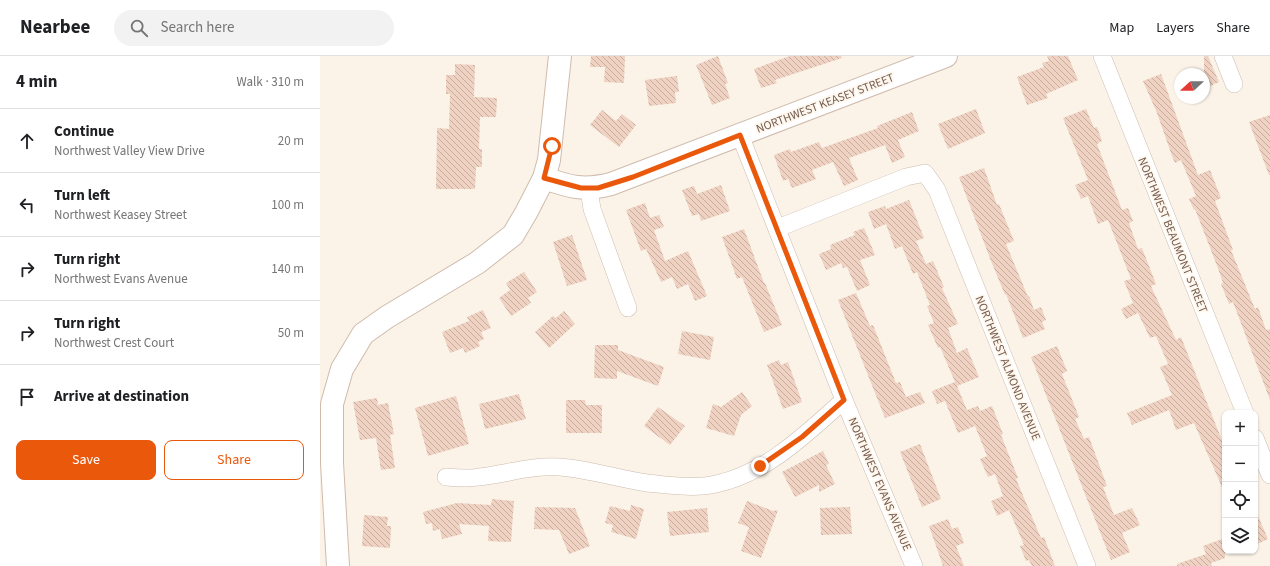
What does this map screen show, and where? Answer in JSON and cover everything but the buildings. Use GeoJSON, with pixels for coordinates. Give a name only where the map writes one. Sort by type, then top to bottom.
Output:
{"type":"FeatureCollection","features":[{"type":"Feature","properties":{"kind":"street"},"geometry":{"type":"LineString","coordinates":[[338,566],[332,463],[332,404],[342,369],[364,334],[387,317],[477,264],[513,235],[544,178],[552,146],[560,56]]}},
{"type":"Feature","properties":{"kind":"street","name":"NORTHWEST KEASEY STREET"},"geometry":{"type":"LineString","coordinates":[[544,178],[568,186],[589,189],[633,177],[946,56]]}},
{"type":"Feature","properties":{"kind":"street","name":"NORTHWEST BEAUMONT STREET"},"geometry":{"type":"LineString","coordinates":[[1102,56],[1244,410]]}},
{"type":"Feature","properties":{"kind":"street"},"geometry":{"type":"LineString","coordinates":[[1223,56],[1234,84]]}},
{"type":"Feature","properties":{"kind":"street","name":"NORTHWEST EVANS AVENUE"},"geometry":{"type":"LineString","coordinates":[[740,135],[778,228],[844,400],[914,566]]}},
{"type":"Feature","properties":{"kind":"street","name":"NORTHWEST ALMOND AVENUE"},"geometry":{"type":"LineString","coordinates":[[778,228],[906,177],[925,173],[937,190],[1087,566]]}},
{"type":"Feature","properties":{"kind":"street"},"geometry":{"type":"LineString","coordinates":[[589,189],[592,209],[628,308]]}},
{"type":"Feature","properties":{"kind":"street"},"geometry":{"type":"LineString","coordinates":[[446,477],[480,477],[530,468],[562,467],[647,483],[697,486],[716,484],[740,477],[760,466],[802,437],[844,400]]}},
{"type":"Feature","properties":{"kind":"street"},"geometry":{"type":"LineString","coordinates":[[1258,445],[1270,475]]}},
{"type":"Feature","properties":{"kind":"route"},"geometry":{"type":"LineString","coordinates":[[552,146],[544,178],[568,186],[589,189],[598,188],[633,177],[740,135],[778,228],[844,400],[802,437],[760,466]]}}]}
